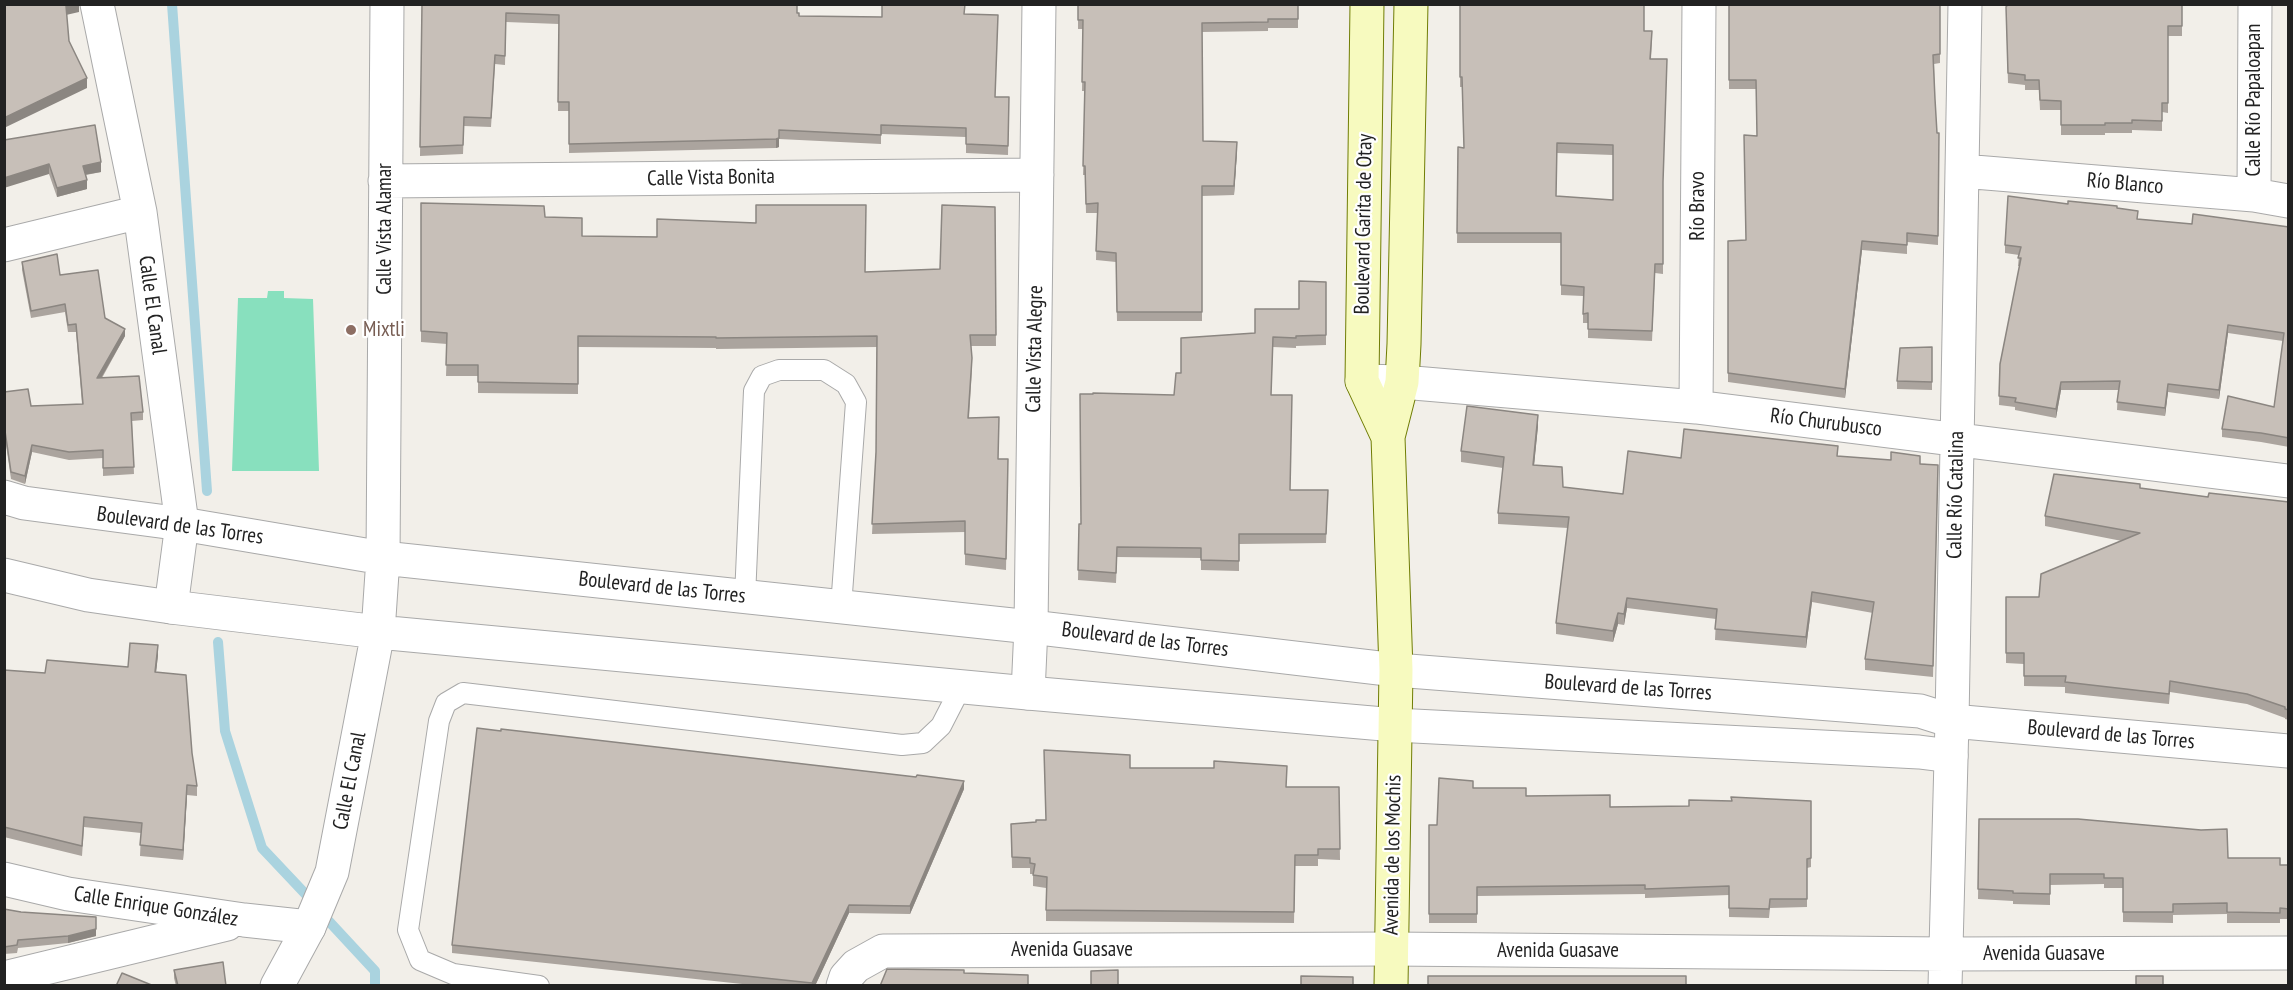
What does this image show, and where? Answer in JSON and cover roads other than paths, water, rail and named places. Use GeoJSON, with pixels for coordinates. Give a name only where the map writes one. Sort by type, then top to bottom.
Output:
{"type":"FeatureCollection","features":[{"type":"Feature","properties":{"kind":"main road","name":"Boulevard Garita de Otay"},"geometry":{"type":"LineString","coordinates":[[1367,4],[1362,381],[1388,437]]}},
{"type":"Feature","properties":{"kind":"main road","name":"Boulevard Garita de Otay"},"geometry":{"type":"LineString","coordinates":[[1396,670],[1388,437],[1402,382],[1411,4]]}},
{"type":"Feature","properties":{"kind":"main road","name":"Avenida de los Mochis"},"geometry":{"type":"LineString","coordinates":[[1391,986],[1396,670]]}},
{"type":"Feature","properties":{"kind":"street","name":"Calle El Canal"},"geometry":{"type":"LineString","coordinates":[[97,4],[140,212],[182,524],[171,607]]}},
{"type":"Feature","properties":{"kind":"street","name":"Calle Vista Alamar"},"geometry":{"type":"LineString","coordinates":[[378,632],[383,558],[387,4]]}},
{"type":"Feature","properties":{"kind":"street","name":"Calle Vista Alegre"},"geometry":{"type":"LineString","coordinates":[[1028,693],[1031,627],[1039,4]]}},
{"type":"Feature","properties":{"kind":"street","name":"Río Bravo"},"geometry":{"type":"LineString","coordinates":[[1696,407],[1699,4]]}},
{"type":"Feature","properties":{"kind":"street","name":"Calle Río Catalina"},"geometry":{"type":"LineString","coordinates":[[1945,970],[1952,721],[1965,4]]}},
{"type":"Feature","properties":{"kind":"street","name":"Calle Río Papaloapan"},"geometry":{"type":"LineString","coordinates":[[2254,195],[2255,4]]}},
{"type":"Feature","properties":{"kind":"street","name":"Río Blanco"},"geometry":{"type":"LineString","coordinates":[[1962,171],[2254,195],[2289,201]]}},
{"type":"Feature","properties":{"kind":"street","name":"Calle Vista Bonita"},"geometry":{"type":"LineString","coordinates":[[385,181],[1037,174]]}},
{"type":"Feature","properties":{"kind":"street"},"geometry":{"type":"LineString","coordinates":[[4,245],[140,212]]}},
{"type":"Feature","properties":{"kind":"street","name":"Río Churubusco"},"geometry":{"type":"LineString","coordinates":[[1362,381],[1402,382],[1696,407],[2289,481]]}},
{"type":"Feature","properties":{"kind":"street","name":"Boulevard de las Torres"},"geometry":{"type":"LineString","coordinates":[[4,497],[24,503],[182,524],[383,558],[1031,627],[1396,670],[1920,711],[1952,721],[2289,751]]}},
{"type":"Feature","properties":{"kind":"street"},"geometry":{"type":"LineString","coordinates":[[4,575],[88,595],[378,632],[961,687],[1395,725],[1919,752],[1951,756]]}},
{"type":"Feature","properties":{"kind":"street","name":"Calle El Canal"},"geometry":{"type":"LineString","coordinates":[[278,986],[309,927],[333,872],[378,632]]}},
{"type":"Feature","properties":{"kind":"street","name":"Calle Enrique González"},"geometry":{"type":"LineString","coordinates":[[4,879],[68,894],[244,920],[309,927]]}},
{"type":"Feature","properties":{"kind":"street"},"geometry":{"type":"LineString","coordinates":[[4,978],[244,920]]}},
{"type":"Feature","properties":{"kind":"street","name":"Avenida Guasave"},"geometry":{"type":"LineString","coordinates":[[843,986],[846,978],[856,966],[883,951],[1391,949],[1945,970],[2289,953]]}},
{"type":"Feature","properties":{"kind":"lane"},"geometry":{"type":"LineString","coordinates":[[745,597],[754,391],[762,376],[779,370],[824,370],[846,384],[856,402],[841,607]]}},
{"type":"Feature","properties":{"kind":"lane"},"geometry":{"type":"LineString","coordinates":[[539,986],[453,974],[420,960],[408,930],[439,722],[446,703],[463,693],[902,745],[923,743],[941,726],[961,687]]}},
{"type":"Feature","properties":{"kind":"waterway"},"geometry":{"type":"LineString","coordinates":[[172,4],[207,491]]}},
{"type":"Feature","properties":{"kind":"waterway"},"geometry":{"type":"LineString","coordinates":[[218,642],[225,731],[262,848],[312,901]]}},
{"type":"Feature","properties":{"kind":"waterway"},"geometry":{"type":"LineString","coordinates":[[324,916],[375,971],[375,986]]}},
{"type":"Feature","properties":{"kind":"place","name":"Mixtli"},"geometry":{"type":"Point","coordinates":[351,330]}}]}
